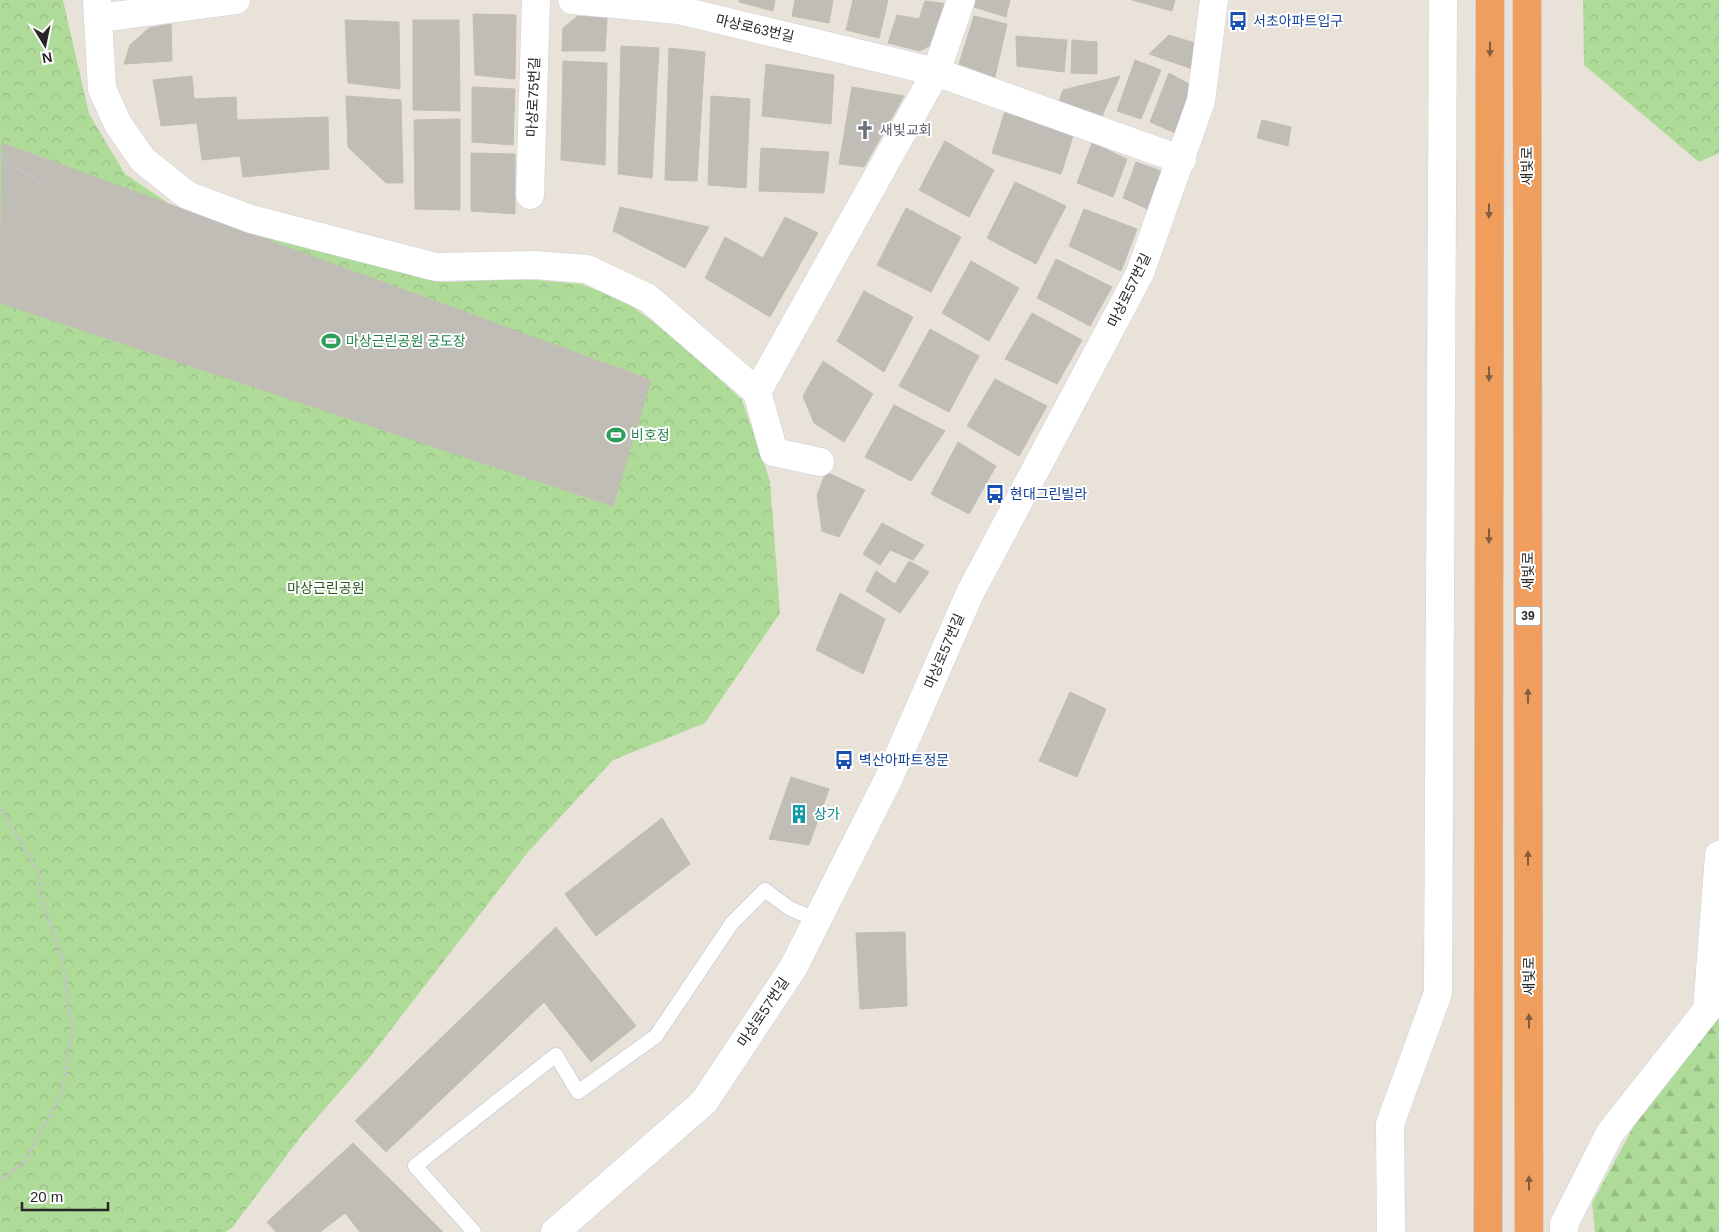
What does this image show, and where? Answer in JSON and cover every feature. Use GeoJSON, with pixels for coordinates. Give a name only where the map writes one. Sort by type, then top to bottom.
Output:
{"type":"FeatureCollection","features":[{"type":"Feature","properties":{"kind":"highway"},"geometry":{"type":"LineString","coordinates":[[1488,1232],[1490,0]]}},
{"type":"Feature","properties":{"kind":"highway","name":"새빛로"},"geometry":{"type":"LineString","coordinates":[[1527,0],[1529,1232]]}},
{"type":"Feature","properties":{"kind":"street"},"geometry":{"type":"LineString","coordinates":[[236,0],[98,9],[102,89],[118,124],[143,160],[187,195],[251,219],[436,267],[534,265],[587,269],[648,298],[758,392],[774,452],[820,462]]}},
{"type":"Feature","properties":{"kind":"street","name":"마상로75번길"},"geometry":{"type":"LineString","coordinates":[[530,195],[536,0]]}},
{"type":"Feature","properties":{"kind":"street","name":"마상로63번길"},"geometry":{"type":"LineString","coordinates":[[572,0],[678,10],[936,72],[1182,160]]}},
{"type":"Feature","properties":{"kind":"street"},"geometry":{"type":"LineString","coordinates":[[758,392],[936,72],[962,0]]}},
{"type":"Feature","properties":{"kind":"street","name":"마상로57번길"},"geometry":{"type":"LineString","coordinates":[[555,1232],[704,1102],[792,968],[888,780],[970,593],[1140,273],[1182,160],[1201,101],[1214,0]]}},
{"type":"Feature","properties":{"kind":"street"},"geometry":{"type":"LineString","coordinates":[[1391,1232],[1390,1124],[1438,993],[1443,0]]}},
{"type":"Feature","properties":{"kind":"street"},"geometry":{"type":"LineString","coordinates":[[1564,1232],[1564,1224],[1610,1133],[1707,1010],[1719,855]]}},
{"type":"Feature","properties":{"kind":"lane"},"geometry":{"type":"LineString","coordinates":[[474,1232],[415,1166],[556,1055],[578,1092],[656,1036],[732,923],[765,890],[789,908],[817,920]]}},
{"type":"Feature","properties":{"kind":"path"},"geometry":{"type":"LineString","coordinates":[[0,156],[44,186]]}},
{"type":"Feature","properties":{"kind":"path"},"geometry":{"type":"LineString","coordinates":[[0,808],[38,871],[40,894],[63,962],[72,1030],[62,1093],[24,1163],[0,1180]]}},
{"type":"Feature","properties":{"kind":"green space","name":"마상근린공원"},"geometry":{"type":"Polygon","coordinates":[[[0,0],[63,0],[89,114],[125,174],[177,209],[246,232],[332,249],[442,282],[524,279],[582,284],[629,304],[679,341],[742,400],[770,481],[780,613],[705,723],[613,760],[528,852],[369,1058],[302,1135],[232,1228],[225,1232],[0,1232],[0,0]]]}},
{"type":"Feature","properties":{"kind":"green space"},"geometry":{"type":"Polygon","coordinates":[[[1583,0],[1719,0],[1719,153],[1699,162],[1584,65],[1583,0]]]}},
{"type":"Feature","properties":{"kind":"green space"},"geometry":{"type":"Polygon","coordinates":[[[1719,916],[1719,1232],[1595,1232],[1592,1203],[1690,1023],[1719,916]]]}},
{"type":"Feature","properties":{"kind":"building"},"geometry":{"type":"Polygon","coordinates":[[[739,0],[775,0],[773,11],[739,2],[739,0]]]}},
{"type":"Feature","properties":{"kind":"building"},"geometry":{"type":"Polygon","coordinates":[[[795,0],[833,0],[829,23],[792,16],[795,0]]]}},
{"type":"Feature","properties":{"kind":"building"},"geometry":{"type":"Polygon","coordinates":[[[853,0],[888,0],[879,38],[846,30],[853,0]]]}},
{"type":"Feature","properties":{"kind":"building"},"geometry":{"type":"Polygon","coordinates":[[[976,0],[1010,0],[1006,17],[974,7],[976,0]]]}},
{"type":"Feature","properties":{"kind":"building"},"geometry":{"type":"Polygon","coordinates":[[[1132,0],[1175,0],[1172,11],[1132,0]]]}},
{"type":"Feature","properties":{"kind":"building"},"geometry":{"type":"Polygon","coordinates":[[[925,1],[949,4],[938,41],[920,51],[888,43],[897,15],[919,19],[925,1]]]}},
{"type":"Feature","properties":{"kind":"building"},"geometry":{"type":"Polygon","coordinates":[[[473,14],[516,15],[515,79],[475,75],[473,14]]]}},
{"type":"Feature","properties":{"kind":"building"},"geometry":{"type":"Polygon","coordinates":[[[578,16],[607,18],[605,51],[562,51],[563,28],[578,16]]]}},
{"type":"Feature","properties":{"kind":"building"},"geometry":{"type":"Polygon","coordinates":[[[974,16],[1007,24],[995,77],[959,64],[974,16]]]}},
{"type":"Feature","properties":{"kind":"building"},"geometry":{"type":"Polygon","coordinates":[[[345,20],[399,22],[400,89],[348,83],[345,20]]]}},
{"type":"Feature","properties":{"kind":"building"},"geometry":{"type":"Polygon","coordinates":[[[413,20],[459,20],[460,111],[413,110],[413,20]]]}},
{"type":"Feature","properties":{"kind":"building"},"geometry":{"type":"Polygon","coordinates":[[[171,24],[172,61],[124,64],[130,45],[149,28],[171,24]]]}},
{"type":"Feature","properties":{"kind":"building"},"geometry":{"type":"Polygon","coordinates":[[[1169,35],[1195,43],[1195,70],[1149,54],[1169,35]]]}},
{"type":"Feature","properties":{"kind":"building"},"geometry":{"type":"Polygon","coordinates":[[[1016,36],[1067,40],[1064,72],[1017,66],[1016,36]]]}},
{"type":"Feature","properties":{"kind":"building"},"geometry":{"type":"Polygon","coordinates":[[[1072,40],[1097,42],[1097,74],[1071,73],[1072,40]]]}},
{"type":"Feature","properties":{"kind":"building"},"geometry":{"type":"Polygon","coordinates":[[[621,46],[659,48],[652,178],[618,174],[621,46]]]}},
{"type":"Feature","properties":{"kind":"building"},"geometry":{"type":"Polygon","coordinates":[[[669,48],[705,52],[697,181],[665,180],[669,48]]]}},
{"type":"Feature","properties":{"kind":"building"},"geometry":{"type":"Polygon","coordinates":[[[1135,60],[1161,70],[1141,119],[1117,111],[1135,60]]]}},
{"type":"Feature","properties":{"kind":"building"},"geometry":{"type":"Polygon","coordinates":[[[563,61],[607,63],[605,165],[561,160],[563,61]]]}},
{"type":"Feature","properties":{"kind":"building"},"geometry":{"type":"Polygon","coordinates":[[[766,64],[834,75],[831,124],[762,116],[766,64]]]}},
{"type":"Feature","properties":{"kind":"building"},"geometry":{"type":"Polygon","coordinates":[[[1169,73],[1196,88],[1180,135],[1150,122],[1169,73]]]}},
{"type":"Feature","properties":{"kind":"building"},"geometry":{"type":"Polygon","coordinates":[[[192,76],[194,99],[236,97],[237,120],[328,117],[329,169],[243,177],[240,156],[202,160],[197,123],[161,126],[153,80],[192,76]]]}},
{"type":"Feature","properties":{"kind":"building"},"geometry":{"type":"Polygon","coordinates":[[[1120,76],[1102,116],[1059,102],[1063,90],[1120,76]]]}},
{"type":"Feature","properties":{"kind":"building"},"geometry":{"type":"Polygon","coordinates":[[[472,87],[515,89],[513,145],[472,142],[472,87]]]}},
{"type":"Feature","properties":{"kind":"building","name":"새빛교회"},"geometry":{"type":"Polygon","coordinates":[[[852,87],[904,96],[864,167],[839,164],[852,87]]]}},
{"type":"Feature","properties":{"kind":"building"},"geometry":{"type":"Polygon","coordinates":[[[346,96],[401,100],[403,183],[386,183],[348,147],[346,96]]]}},
{"type":"Feature","properties":{"kind":"building"},"geometry":{"type":"Polygon","coordinates":[[[711,96],[750,99],[746,188],[708,185],[711,96]]]}},
{"type":"Feature","properties":{"kind":"building"},"geometry":{"type":"Polygon","coordinates":[[[1005,111],[1073,136],[1061,174],[992,153],[1005,111]]]}},
{"type":"Feature","properties":{"kind":"building"},"geometry":{"type":"Polygon","coordinates":[[[460,119],[460,210],[415,209],[414,120],[460,119]]]}},
{"type":"Feature","properties":{"kind":"building"},"geometry":{"type":"Polygon","coordinates":[[[1262,120],[1291,127],[1288,146],[1257,138],[1262,120]]]}},
{"type":"Feature","properties":{"kind":"building"},"geometry":{"type":"Polygon","coordinates":[[[945,141],[994,170],[969,217],[919,190],[945,141]]]}},
{"type":"Feature","properties":{"kind":"building","name":"마상근린공원 궁도장"},"geometry":{"type":"Polygon","coordinates":[[[2,143],[651,380],[613,506],[0,303],[2,143]]]}},
{"type":"Feature","properties":{"kind":"building"},"geometry":{"type":"Polygon","coordinates":[[[1092,143],[1127,159],[1113,197],[1077,183],[1092,143]]]}},
{"type":"Feature","properties":{"kind":"building"},"geometry":{"type":"Polygon","coordinates":[[[761,148],[829,152],[824,193],[759,191],[761,148]]]}},
{"type":"Feature","properties":{"kind":"building"},"geometry":{"type":"Polygon","coordinates":[[[471,153],[515,154],[515,214],[471,211],[471,153]]]}},
{"type":"Feature","properties":{"kind":"building"},"geometry":{"type":"Polygon","coordinates":[[[1136,162],[1164,172],[1150,210],[1123,198],[1136,162]]]}},
{"type":"Feature","properties":{"kind":"building"},"geometry":{"type":"Polygon","coordinates":[[[1015,182],[1066,206],[1036,264],[987,238],[1015,182]]]}},
{"type":"Feature","properties":{"kind":"building"},"geometry":{"type":"Polygon","coordinates":[[[620,207],[709,227],[685,268],[613,231],[620,207]]]}},
{"type":"Feature","properties":{"kind":"building"},"geometry":{"type":"Polygon","coordinates":[[[906,208],[961,237],[931,292],[877,265],[906,208]]]}},
{"type":"Feature","properties":{"kind":"building"},"geometry":{"type":"Polygon","coordinates":[[[1084,209],[1137,229],[1121,271],[1069,246],[1084,209]]]}},
{"type":"Feature","properties":{"kind":"building"},"geometry":{"type":"Polygon","coordinates":[[[785,217],[818,233],[770,317],[705,278],[725,237],[763,258],[785,217]]]}},
{"type":"Feature","properties":{"kind":"building"},"geometry":{"type":"Polygon","coordinates":[[[1056,259],[1112,287],[1090,326],[1037,298],[1056,259]]]}},
{"type":"Feature","properties":{"kind":"building"},"geometry":{"type":"Polygon","coordinates":[[[971,261],[1019,288],[989,341],[942,313],[971,261]]]}},
{"type":"Feature","properties":{"kind":"building"},"geometry":{"type":"Polygon","coordinates":[[[864,291],[913,317],[884,372],[837,341],[864,291]]]}},
{"type":"Feature","properties":{"kind":"building"},"geometry":{"type":"Polygon","coordinates":[[[1032,313],[1082,340],[1057,384],[1005,359],[1032,313]]]}},
{"type":"Feature","properties":{"kind":"building"},"geometry":{"type":"Polygon","coordinates":[[[930,329],[979,356],[949,412],[899,386],[930,329]]]}},
{"type":"Feature","properties":{"kind":"building"},"geometry":{"type":"Polygon","coordinates":[[[823,361],[873,394],[844,442],[814,423],[803,396],[823,361]]]}},
{"type":"Feature","properties":{"kind":"building"},"geometry":{"type":"Polygon","coordinates":[[[995,379],[1047,406],[1019,456],[967,426],[995,379]]]}},
{"type":"Feature","properties":{"kind":"building"},"geometry":{"type":"Polygon","coordinates":[[[894,405],[945,431],[911,481],[865,457],[894,405]]]}},
{"type":"Feature","properties":{"kind":"building"},"geometry":{"type":"Polygon","coordinates":[[[958,442],[996,466],[969,514],[931,494],[958,442]]]}},
{"type":"Feature","properties":{"kind":"building"},"geometry":{"type":"Polygon","coordinates":[[[826,472],[865,490],[839,537],[822,531],[817,495],[826,472]]]}},
{"type":"Feature","properties":{"kind":"building"},"geometry":{"type":"Polygon","coordinates":[[[882,523],[924,545],[913,560],[890,550],[880,565],[863,554],[882,523]]]}},
{"type":"Feature","properties":{"kind":"building"},"geometry":{"type":"Polygon","coordinates":[[[909,561],[929,572],[900,613],[866,591],[876,571],[895,584],[909,561]]]}},
{"type":"Feature","properties":{"kind":"building"},"geometry":{"type":"Polygon","coordinates":[[[840,593],[885,619],[863,674],[816,650],[840,593]]]}},
{"type":"Feature","properties":{"kind":"building"},"geometry":{"type":"Polygon","coordinates":[[[1070,692],[1106,709],[1077,777],[1039,761],[1070,692]]]}},
{"type":"Feature","properties":{"kind":"building","name":"상가"},"geometry":{"type":"Polygon","coordinates":[[[791,777],[829,789],[809,845],[769,839],[791,777]]]}},
{"type":"Feature","properties":{"kind":"building"},"geometry":{"type":"Polygon","coordinates":[[[662,818],[690,864],[596,936],[565,894],[662,818]]]}},
{"type":"Feature","properties":{"kind":"building"},"geometry":{"type":"Polygon","coordinates":[[[556,927],[636,1026],[591,1062],[544,1002],[386,1152],[355,1121],[556,927]]]}},
{"type":"Feature","properties":{"kind":"building"},"geometry":{"type":"Polygon","coordinates":[[[905,932],[907,1006],[860,1009],[856,933],[905,932]]]}},
{"type":"Feature","properties":{"kind":"building"},"geometry":{"type":"Polygon","coordinates":[[[353,1143],[443,1232],[360,1232],[345,1213],[320,1232],[276,1232],[267,1222],[353,1143]]]}},
{"type":"Feature","properties":{"kind":"place","name":"서초아파트입구"},"geometry":{"type":"Point","coordinates":[1238,21]}},
{"type":"Feature","properties":{"kind":"place","name":"새빛교회"},"geometry":{"type":"Point","coordinates":[865,130]}},
{"type":"Feature","properties":{"kind":"place","name":"마상근린공원 궁도장"},"geometry":{"type":"Point","coordinates":[331,341]}},
{"type":"Feature","properties":{"kind":"place","name":"비호정"},"geometry":{"type":"Point","coordinates":[616,435]}},
{"type":"Feature","properties":{"kind":"place","name":"현대그린빌라"},"geometry":{"type":"Point","coordinates":[995,494]}},
{"type":"Feature","properties":{"kind":"place","name":"벽산아파트정문"},"geometry":{"type":"Point","coordinates":[844,760]}},
{"type":"Feature","properties":{"kind":"place","name":"상가"},"geometry":{"type":"Point","coordinates":[799,814]}}]}
